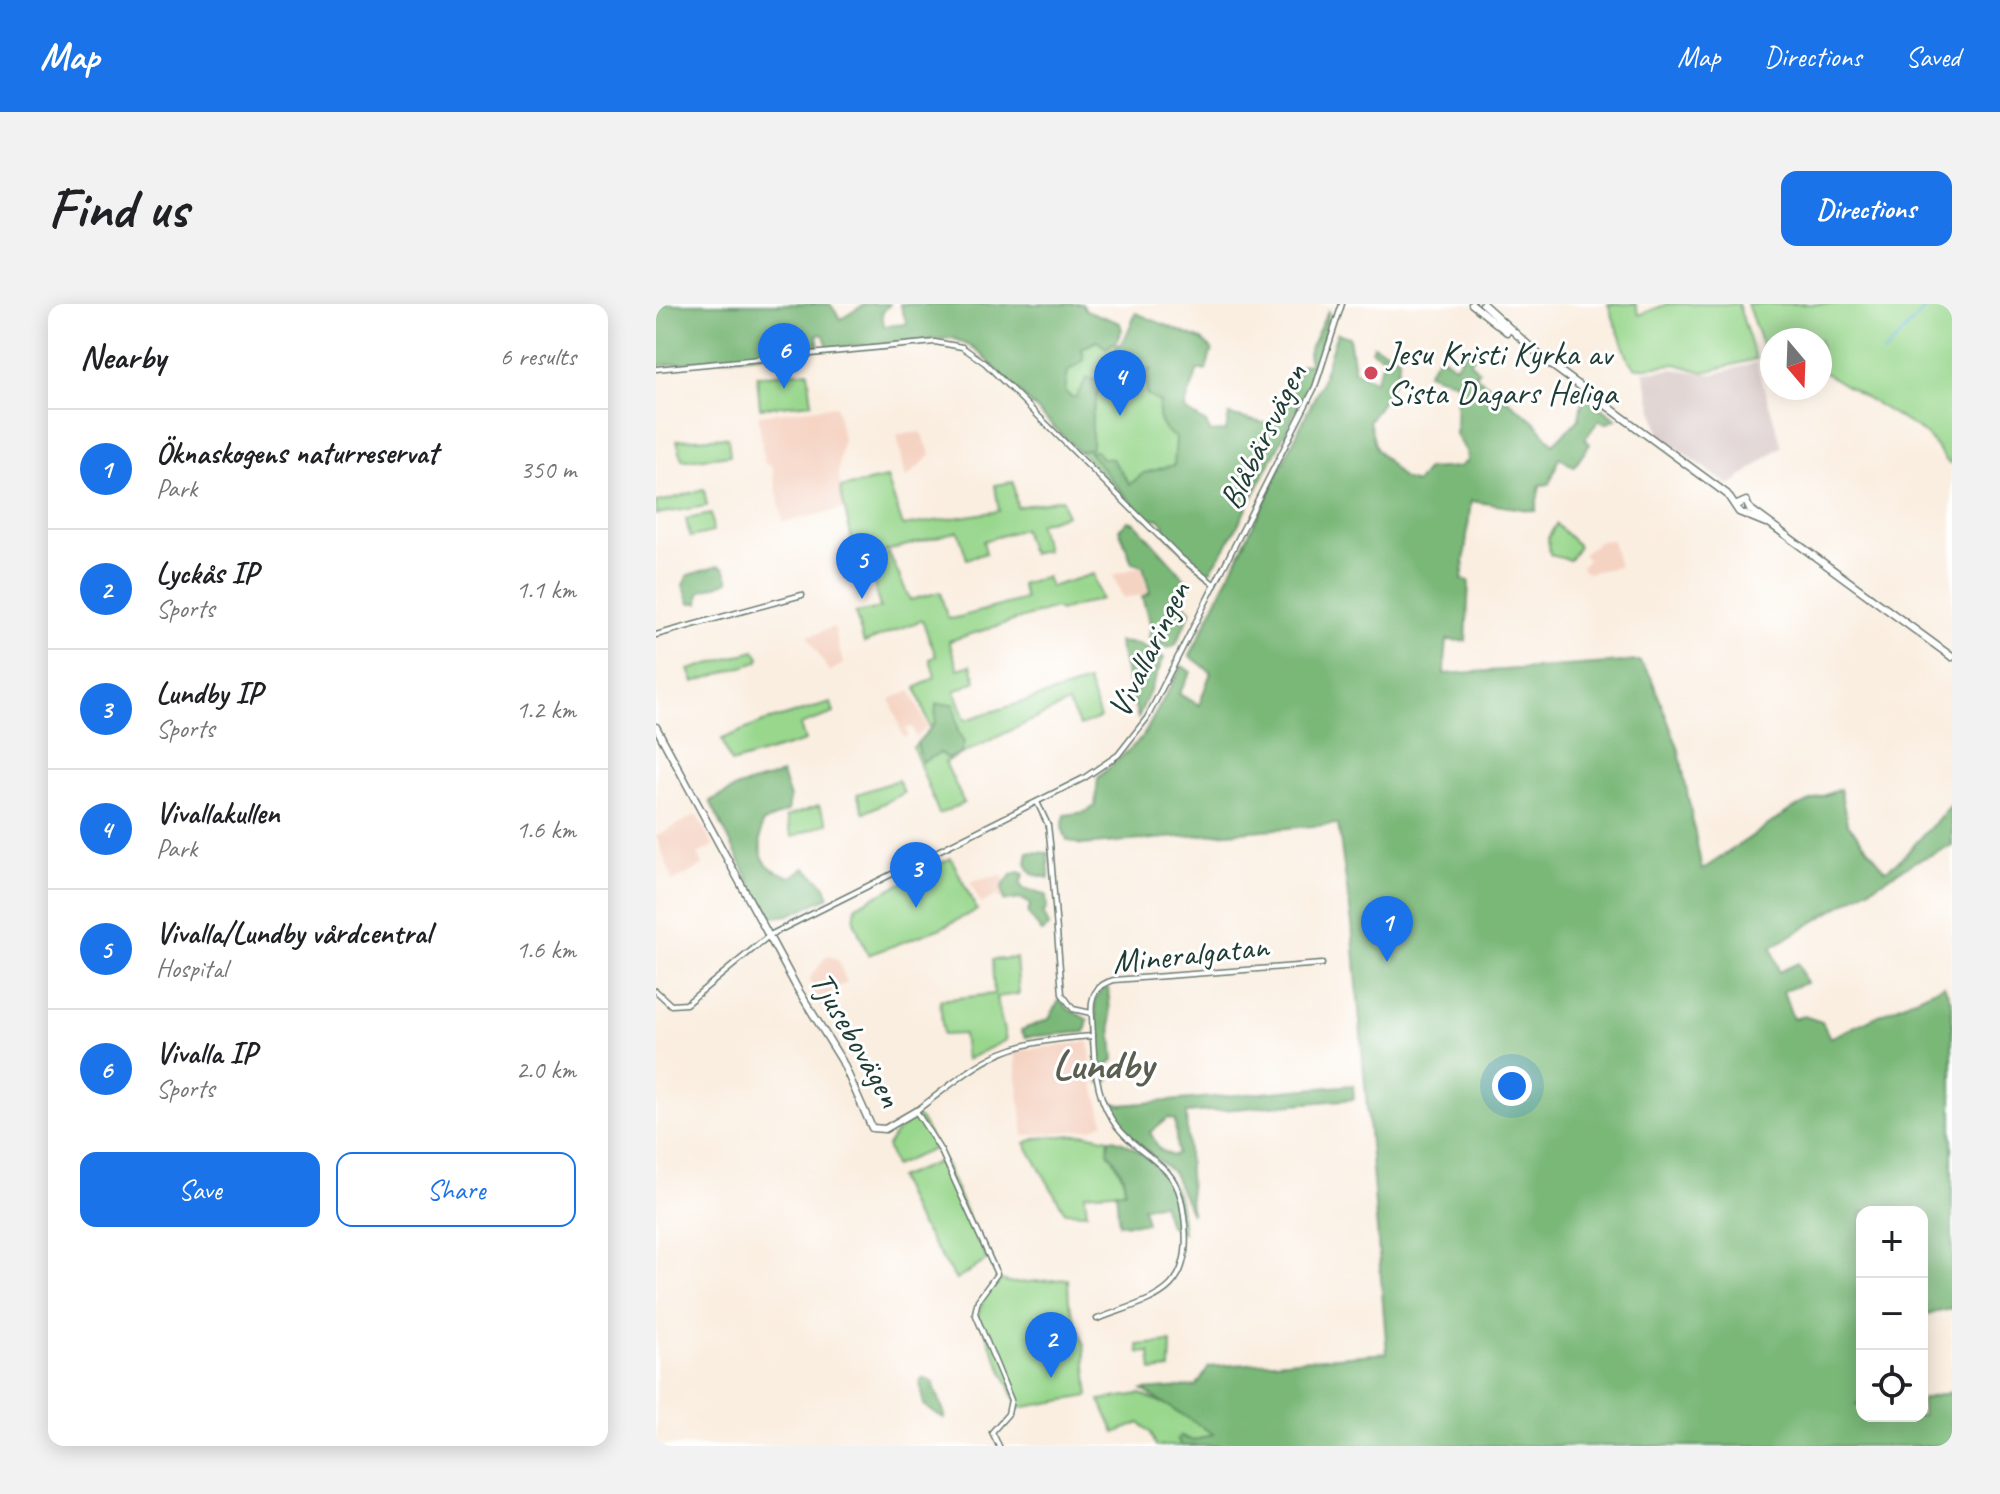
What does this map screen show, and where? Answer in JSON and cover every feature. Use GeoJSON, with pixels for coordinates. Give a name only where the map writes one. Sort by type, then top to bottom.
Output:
{"type":"FeatureCollection","features":[{"type":"Feature","properties":{"kind":"main road"},"geometry":{"type":"LineString","coordinates":[[1477,305],[1533,351],[1727,494],[1740,503],[1750,504],[1747,512]]}},
{"type":"Feature","properties":{"kind":"main road"},"geometry":{"type":"LineString","coordinates":[[1740,503],[1738,511],[1747,512],[1769,524],[1952,657]]}},
{"type":"Feature","properties":{"kind":"main road"},"geometry":{"type":"LineString","coordinates":[[656,727],[770,935]]}},
{"type":"Feature","properties":{"kind":"main road","name":"Tjusebovägen"},"geometry":{"type":"LineString","coordinates":[[770,935],[842,1061],[872,1128],[885,1129],[916,1111]]}},
{"type":"Feature","properties":{"kind":"street","name":"Blåbärsvägen"},"geometry":{"type":"LineString","coordinates":[[1215,585],[1315,387],[1342,304]]}},
{"type":"Feature","properties":{"kind":"street","name":"Vivallaringen"},"geometry":{"type":"LineString","coordinates":[[656,369],[939,342],[956,344],[975,354],[1181,558],[1215,585],[1157,700],[1132,740],[1093,773],[770,935],[686,1004],[671,1005],[656,991]]}},
{"type":"Feature","properties":{"kind":"street"},"geometry":{"type":"LineString","coordinates":[[656,635],[802,595]]}},
{"type":"Feature","properties":{"kind":"street"},"geometry":{"type":"LineString","coordinates":[[1037,802],[1048,825],[1062,994],[1073,1009],[1091,1013]]}},
{"type":"Feature","properties":{"kind":"street","name":"Mineralgatan"},"geometry":{"type":"LineString","coordinates":[[1097,1319],[1167,1291],[1183,1270],[1187,1247],[1181,1197],[1174,1181],[1118,1130],[1105,1108],[1097,1083],[1091,1013],[1094,993],[1102,984],[1114,980],[1322,964]]}},
{"type":"Feature","properties":{"kind":"street"},"geometry":{"type":"LineString","coordinates":[[999,1446],[992,1432],[1008,1414],[1011,1400],[975,1313],[978,1300],[997,1274],[936,1141],[916,1111],[966,1071],[1002,1050],[1035,1041],[1093,1036]]}},
{"type":"Feature","properties":{"kind":"shaded area"},"geometry":{"type":"Polygon","coordinates":[[[1756,363],[1760,376],[1760,400],[1768,400],[1782,446],[1730,486],[1660,436],[1643,372],[1673,369],[1713,374],[1756,363]]]}},
{"type":"Feature","properties":{"kind":"shaded area"},"geometry":{"type":"Polygon","coordinates":[[[836,406],[843,438],[838,472],[845,509],[783,522],[772,468],[764,462],[758,415],[836,406]]]}},
{"type":"Feature","properties":{"kind":"shaded area"},"geometry":{"type":"Polygon","coordinates":[[[921,432],[931,455],[906,478],[897,435],[921,432]]]}},
{"type":"Feature","properties":{"kind":"shaded area"},"geometry":{"type":"Polygon","coordinates":[[[1612,540],[1619,567],[1587,573],[1581,567],[1588,560],[1583,555],[1586,551],[1600,541],[1612,540]]]}},
{"type":"Feature","properties":{"kind":"shaded area"},"geometry":{"type":"Polygon","coordinates":[[[1141,566],[1148,594],[1123,598],[1113,575],[1141,566]]]}},
{"type":"Feature","properties":{"kind":"shaded area"},"geometry":{"type":"Polygon","coordinates":[[[834,627],[843,664],[829,672],[808,636],[834,627]]]}},
{"type":"Feature","properties":{"kind":"shaded area"},"geometry":{"type":"Polygon","coordinates":[[[911,691],[927,727],[916,738],[912,727],[906,729],[908,736],[903,737],[890,699],[911,691]]]}},
{"type":"Feature","properties":{"kind":"shaded area"},"geometry":{"type":"Polygon","coordinates":[[[694,816],[698,817],[714,846],[698,854],[703,866],[673,882],[656,836],[694,816]]]}},
{"type":"Feature","properties":{"kind":"shaded area"},"geometry":{"type":"Polygon","coordinates":[[[1002,875],[1012,894],[999,899],[997,895],[981,904],[970,882],[1002,875]]]}},
{"type":"Feature","properties":{"kind":"shaded area"},"geometry":{"type":"Polygon","coordinates":[[[827,955],[838,960],[847,983],[831,989],[835,1003],[823,1010],[812,992],[810,978],[827,955]]]}},
{"type":"Feature","properties":{"kind":"shaded area"},"geometry":{"type":"Polygon","coordinates":[[[1089,1042],[1094,1086],[1104,1122],[1092,1129],[1024,1136],[1014,1051],[1089,1042]]]}},
{"type":"Feature","properties":{"kind":"green space"},"geometry":{"type":"Polygon","coordinates":[[[656,304],[830,304],[841,319],[865,304],[890,304],[882,313],[884,326],[907,324],[900,304],[1082,304],[1086,310],[1120,323],[1122,330],[1117,340],[1106,348],[1097,341],[1082,348],[1084,360],[1068,371],[1065,392],[1071,397],[1076,397],[1087,378],[1101,382],[1092,415],[1092,448],[1079,452],[976,349],[953,338],[828,348],[824,335],[817,334],[819,348],[656,366],[656,304]]]}},
{"type":"Feature","properties":{"kind":"green space"},"geometry":{"type":"Polygon","coordinates":[[[1608,304],[1636,304],[1639,315],[1667,304],[1738,304],[1756,359],[1704,372],[1676,364],[1636,368],[1629,361],[1608,304]]]}},
{"type":"Feature","properties":{"kind":"green space"},"geometry":{"type":"Polygon","coordinates":[[[1747,304],[1952,304],[1952,462],[1949,464],[1926,434],[1832,377],[1832,328],[1760,328],[1760,339],[1747,304]]]}},
{"type":"Feature","properties":{"kind":"green space"},"geometry":{"type":"Polygon","coordinates":[[[1328,311],[1322,343],[1303,394],[1227,545],[1206,574],[1165,534],[1164,524],[1159,519],[1145,518],[1088,452],[1096,451],[1102,458],[1112,459],[1130,484],[1144,473],[1174,465],[1176,438],[1161,423],[1160,403],[1147,395],[1147,375],[1151,369],[1138,374],[1123,365],[1109,364],[1108,359],[1125,338],[1136,313],[1202,340],[1212,349],[1206,370],[1197,370],[1185,410],[1206,423],[1210,432],[1226,431],[1229,415],[1268,424],[1302,365],[1310,364],[1308,353],[1328,311]]]}},
{"type":"Feature","properties":{"kind":"green space"},"geometry":{"type":"Polygon","coordinates":[[[1337,333],[1349,337],[1354,370],[1375,381],[1385,358],[1371,350],[1373,345],[1399,357],[1393,382],[1369,421],[1376,449],[1403,479],[1416,483],[1427,469],[1459,467],[1467,461],[1466,451],[1456,435],[1457,383],[1427,373],[1439,355],[1455,366],[1471,346],[1478,352],[1470,362],[1479,371],[1475,375],[1534,421],[1553,444],[1579,419],[1583,395],[1616,419],[1605,424],[1599,420],[1585,439],[1590,444],[1574,467],[1559,457],[1550,484],[1540,485],[1535,511],[1471,501],[1462,580],[1469,581],[1466,641],[1447,640],[1444,674],[1639,661],[1651,677],[1679,750],[1702,870],[1792,809],[1840,789],[1847,823],[1886,870],[1902,858],[1952,804],[1952,846],[1914,862],[1772,947],[1779,972],[1798,963],[1806,983],[1783,991],[1793,1019],[1804,1016],[1822,1022],[1830,1038],[1944,985],[1952,1003],[1952,1309],[1928,1314],[1928,1206],[1856,1206],[1856,1422],[1928,1422],[1928,1398],[1952,1392],[1952,1446],[1181,1446],[1177,1439],[1181,1436],[1193,1441],[1213,1434],[1143,1390],[1196,1386],[1209,1367],[1387,1353],[1352,924],[1338,824],[1081,845],[1067,840],[1062,828],[1065,815],[1085,812],[1095,806],[1098,778],[1142,738],[1182,666],[1191,672],[1179,694],[1199,705],[1211,672],[1190,656],[1320,386],[1337,333]]]}},
{"type":"Feature","properties":{"kind":"green space"},"geometry":{"type":"Polygon","coordinates":[[[1103,334],[1130,354],[1160,363],[1186,462],[1144,491],[1123,496],[1076,447],[1047,373],[1078,335],[1103,334]]]}},
{"type":"Feature","properties":{"kind":"green space"},"geometry":{"type":"Polygon","coordinates":[[[808,371],[812,403],[760,408],[757,376],[808,371]]]}},
{"type":"Feature","properties":{"kind":"green space"},"geometry":{"type":"Polygon","coordinates":[[[728,437],[730,455],[687,460],[682,459],[677,440],[728,437]]]}},
{"type":"Feature","properties":{"kind":"green space"},"geometry":{"type":"Polygon","coordinates":[[[887,478],[903,526],[999,511],[995,485],[1013,482],[1017,507],[1062,499],[1066,515],[1038,524],[1046,550],[1031,554],[1023,529],[983,541],[986,553],[967,559],[958,531],[886,551],[868,563],[863,547],[854,549],[840,488],[887,478]]]}},
{"type":"Feature","properties":{"kind":"green space"},"geometry":{"type":"Polygon","coordinates":[[[704,490],[707,506],[656,514],[656,502],[704,490]]]}},
{"type":"Feature","properties":{"kind":"green space"},"geometry":{"type":"Polygon","coordinates":[[[711,514],[713,532],[690,537],[686,519],[711,514]]]}},
{"type":"Feature","properties":{"kind":"green space"},"geometry":{"type":"Polygon","coordinates":[[[1128,521],[1135,523],[1190,584],[1180,599],[1191,611],[1176,644],[1169,648],[1148,639],[1151,627],[1142,597],[1150,593],[1143,566],[1132,563],[1119,529],[1128,521]]]}},
{"type":"Feature","properties":{"kind":"green space"},"geometry":{"type":"Polygon","coordinates":[[[1556,524],[1579,546],[1570,560],[1550,555],[1548,538],[1556,524]]]}},
{"type":"Feature","properties":{"kind":"green space"},"geometry":{"type":"Polygon","coordinates":[[[889,553],[910,600],[940,592],[947,617],[952,619],[1025,599],[1021,584],[1046,577],[1050,587],[1093,574],[1101,599],[1060,611],[1055,608],[949,641],[958,669],[971,665],[976,681],[955,691],[965,720],[1088,682],[1100,718],[1080,726],[1068,703],[945,762],[964,803],[939,814],[913,747],[931,731],[916,688],[935,677],[930,659],[936,656],[922,620],[864,643],[855,613],[880,608],[870,567],[889,553]]]}},
{"type":"Feature","properties":{"kind":"green space"},"geometry":{"type":"Polygon","coordinates":[[[718,566],[724,568],[729,581],[700,592],[699,603],[690,603],[683,585],[688,575],[718,566]]]}},
{"type":"Feature","properties":{"kind":"green space"},"geometry":{"type":"Polygon","coordinates":[[[1118,642],[1138,644],[1164,658],[1138,718],[1118,642]]]}},
{"type":"Feature","properties":{"kind":"green space"},"geometry":{"type":"Polygon","coordinates":[[[755,651],[760,658],[758,662],[694,682],[689,670],[755,651]]]}},
{"type":"Feature","properties":{"kind":"green space"},"geometry":{"type":"Polygon","coordinates":[[[831,703],[834,713],[800,725],[805,741],[731,763],[722,739],[763,722],[831,703]]]}},
{"type":"Feature","properties":{"kind":"green space"},"geometry":{"type":"Polygon","coordinates":[[[936,704],[954,704],[958,732],[964,742],[961,753],[948,759],[940,753],[922,762],[917,743],[935,723],[936,704]]]}},
{"type":"Feature","properties":{"kind":"green space"},"geometry":{"type":"Polygon","coordinates":[[[782,774],[790,798],[788,811],[762,823],[763,858],[772,869],[791,877],[805,868],[824,884],[829,897],[789,915],[773,917],[765,912],[710,801],[738,787],[782,774]]]}},
{"type":"Feature","properties":{"kind":"green space"},"geometry":{"type":"Polygon","coordinates":[[[898,780],[904,793],[864,813],[857,794],[898,780]]]}},
{"type":"Feature","properties":{"kind":"green space"},"geometry":{"type":"Polygon","coordinates":[[[819,806],[828,823],[792,837],[786,817],[819,806]]]}},
{"type":"Feature","properties":{"kind":"green space"},"geometry":{"type":"Polygon","coordinates":[[[1028,852],[1048,853],[1049,878],[1032,874],[1026,864],[1028,852]]]}},
{"type":"Feature","properties":{"kind":"green space"},"geometry":{"type":"Polygon","coordinates":[[[951,858],[977,910],[941,928],[868,955],[854,921],[856,906],[951,858]]]}},
{"type":"Feature","properties":{"kind":"green space"},"geometry":{"type":"Polygon","coordinates":[[[1018,872],[1024,874],[1020,883],[1023,889],[1046,895],[1047,909],[1043,912],[1049,926],[1042,932],[1028,914],[1030,904],[1022,899],[1004,901],[1002,887],[1011,875],[1018,872]]]}},
{"type":"Feature","properties":{"kind":"green space"},"geometry":{"type":"Polygon","coordinates":[[[1016,958],[1019,994],[996,997],[1006,1040],[966,1060],[963,1034],[943,1035],[940,1000],[994,994],[992,960],[1016,958]]]}},
{"type":"Feature","properties":{"kind":"green space"},"geometry":{"type":"Polygon","coordinates":[[[1108,988],[1114,1060],[1107,1065],[1109,1081],[1100,1083],[1095,1001],[1101,989],[1108,988]]]}},
{"type":"Feature","properties":{"kind":"green space"},"geometry":{"type":"Polygon","coordinates":[[[1060,999],[1067,1008],[1088,1020],[1085,1032],[1025,1037],[1021,1030],[1049,1019],[1060,999]]]}},
{"type":"Feature","properties":{"kind":"green space"},"geometry":{"type":"Polygon","coordinates":[[[1353,1085],[1354,1099],[1186,1113],[1191,1214],[1173,1173],[1126,1132],[1112,1102],[1121,1105],[1353,1085]],[[1168,1118],[1150,1132],[1159,1149],[1172,1156],[1177,1153],[1175,1120],[1168,1118]]]}},
{"type":"Feature","properties":{"kind":"green space"},"geometry":{"type":"Polygon","coordinates":[[[915,1116],[921,1120],[936,1148],[894,1166],[887,1146],[900,1126],[915,1116]]]}},
{"type":"Feature","properties":{"kind":"green space"},"geometry":{"type":"Polygon","coordinates":[[[1085,1134],[1109,1139],[1110,1152],[1125,1191],[1085,1194],[1087,1213],[1065,1212],[1025,1143],[1038,1138],[1085,1134]]]}},
{"type":"Feature","properties":{"kind":"green space"},"geometry":{"type":"Polygon","coordinates":[[[1109,1139],[1138,1151],[1166,1177],[1177,1194],[1183,1233],[1169,1225],[1162,1203],[1143,1207],[1147,1223],[1119,1224],[1116,1191],[1125,1191],[1125,1185],[1120,1170],[1108,1152],[1109,1139]]]}},
{"type":"Feature","properties":{"kind":"green space"},"geometry":{"type":"Polygon","coordinates":[[[943,1160],[987,1260],[956,1280],[913,1213],[898,1178],[943,1160]]]}},
{"type":"Feature","properties":{"kind":"green space"},"geometry":{"type":"Polygon","coordinates":[[[1068,1279],[1069,1302],[1084,1344],[1089,1396],[1019,1408],[978,1316],[984,1296],[1001,1280],[1012,1283],[1068,1279]]]}},
{"type":"Feature","properties":{"kind":"green space"},"geometry":{"type":"Polygon","coordinates":[[[1171,1342],[1170,1369],[1152,1371],[1150,1352],[1139,1353],[1138,1345],[1171,1342]]]}},
{"type":"Feature","properties":{"kind":"green space"},"geometry":{"type":"Polygon","coordinates":[[[920,1380],[932,1381],[944,1419],[923,1405],[920,1380]]]}},
{"type":"Feature","properties":{"kind":"green space"},"geometry":{"type":"Polygon","coordinates":[[[1140,1394],[1167,1405],[1214,1434],[1181,1446],[1156,1446],[1151,1433],[1140,1423],[1115,1433],[1100,1400],[1140,1394]]]}},
{"type":"Feature","properties":{"kind":"waterway"},"geometry":{"type":"LineString","coordinates":[[1883,354],[1930,304]]}},
{"type":"Feature","properties":{"kind":"place","name":"Jesu Kristi Kyrka av Sista Dagars Heliga"},"geometry":{"type":"Point","coordinates":[1371,373]}},
{"type":"Feature","properties":{"kind":"place","name":"Vivalla IP"},"geometry":{"type":"Point","coordinates":[784,389]}},
{"type":"Feature","properties":{"kind":"place","name":"Vivallakullen"},"geometry":{"type":"Point","coordinates":[1120,416]}},
{"type":"Feature","properties":{"kind":"place","name":"Vivalla/Lundby vårdcentral"},"geometry":{"type":"Point","coordinates":[862,599]}},
{"type":"Feature","properties":{"kind":"place","name":"Lundby IP"},"geometry":{"type":"Point","coordinates":[916,908]}},
{"type":"Feature","properties":{"kind":"place","name":"Öknaskogens naturreservat"},"geometry":{"type":"Point","coordinates":[1387,962]}},
{"type":"Feature","properties":{"kind":"place","name":"Lyckås IP"},"geometry":{"type":"Point","coordinates":[1051,1378]}},
{"type":"Feature","properties":{"kind":"district","name":"Lundby"},"geometry":{"type":"Point","coordinates":[1103,1063]}}]}
